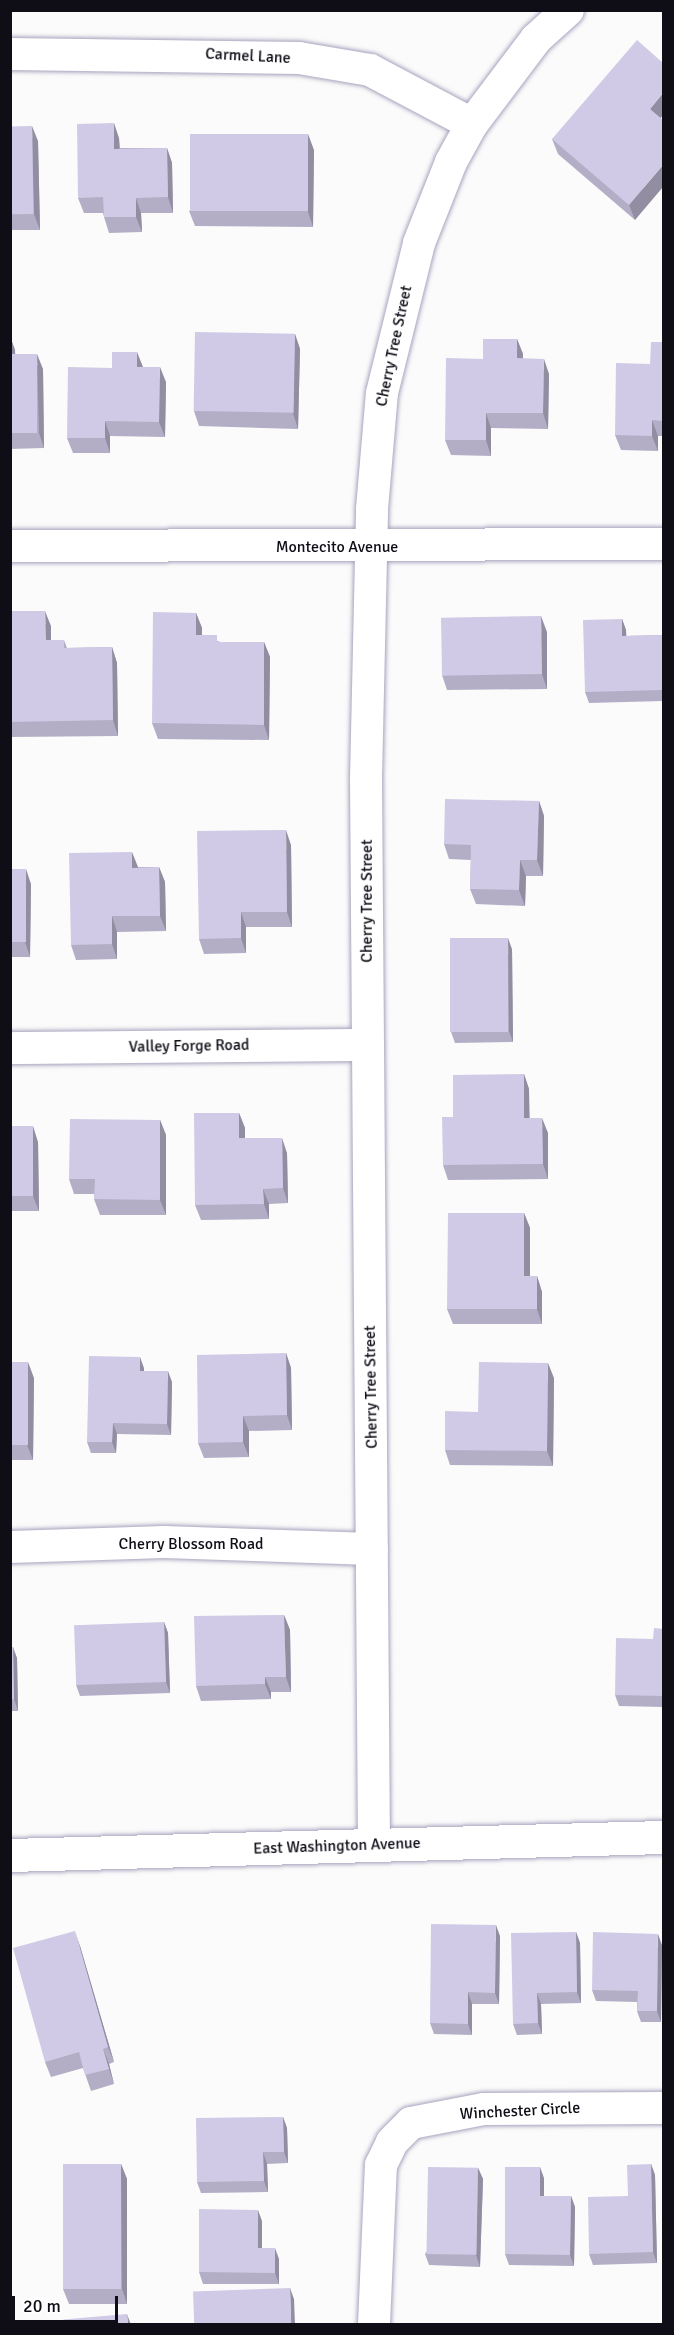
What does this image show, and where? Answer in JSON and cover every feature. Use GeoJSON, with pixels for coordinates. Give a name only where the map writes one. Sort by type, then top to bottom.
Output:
{"type":"FeatureCollection","features":[{"type":"Feature","properties":{"kind":"street","name":"Cherry Tree Street"},"geometry":{"type":"LineString","coordinates":[[374,1845],[368,1044],[371,547],[381,393],[397,318],[419,243],[472,124],[536,39],[568,10]]}},
{"type":"Feature","properties":{"kind":"street","name":"Carmel Lane"},"geometry":{"type":"LineString","coordinates":[[10,54],[299,58],[370,70],[472,124]]}},
{"type":"Feature","properties":{"kind":"street","name":"Montecito Avenue"},"geometry":{"type":"LineString","coordinates":[[10,546],[371,547],[663,544]]}},
{"type":"Feature","properties":{"kind":"street","name":"Valley Forge Road"},"geometry":{"type":"LineString","coordinates":[[10,1048],[368,1044]]}},
{"type":"Feature","properties":{"kind":"street","name":"Cherry Blossom Road"},"geometry":{"type":"LineString","coordinates":[[10,1548],[165,1542],[372,1549]]}},
{"type":"Feature","properties":{"kind":"street","name":"East Washington Avenue"},"geometry":{"type":"LineString","coordinates":[[10,1855],[663,1837]]}},
{"type":"Feature","properties":{"kind":"street","name":"Winchester Circle"},"geometry":{"type":"LineString","coordinates":[[374,2325],[381,2165],[392,2142],[411,2123],[484,2109],[663,2108]]}},
{"type":"Feature","properties":{"kind":"building"},"geometry":{"type":"Polygon","coordinates":[[[637,40],[663,63],[663,93],[650,109],[663,120],[663,165],[629,205],[552,139],[637,40]]]}},
{"type":"Feature","properties":{"kind":"building"},"geometry":{"type":"Polygon","coordinates":[[[114,123],[114,149],[167,148],[168,197],[136,198],[136,217],[104,217],[103,197],[78,198],[77,124],[114,123]]]}},
{"type":"Feature","properties":{"kind":"building"},"geometry":{"type":"Polygon","coordinates":[[[10,126],[32,126],[34,214],[12,214],[10,126]]]}},
{"type":"Feature","properties":{"kind":"building"},"geometry":{"type":"Polygon","coordinates":[[[190,134],[308,134],[308,211],[190,211],[190,134]]]}},
{"type":"Feature","properties":{"kind":"building"},"geometry":{"type":"Polygon","coordinates":[[[195,332],[295,334],[294,413],[194,411],[195,332]]]}},
{"type":"Feature","properties":{"kind":"building"},"geometry":{"type":"Polygon","coordinates":[[[483,339],[517,339],[517,358],[544,359],[543,413],[486,413],[486,440],[445,440],[446,358],[483,359],[483,339]]]}},
{"type":"Feature","properties":{"kind":"building"},"geometry":{"type":"Polygon","coordinates":[[[651,342],[663,342],[663,421],[652,420],[652,436],[615,435],[616,363],[650,364],[651,342]]]}},
{"type":"Feature","properties":{"kind":"building"},"geometry":{"type":"Polygon","coordinates":[[[112,352],[137,352],[137,367],[160,367],[159,422],[105,421],[105,438],[67,438],[68,367],[112,368],[112,352]]]}},
{"type":"Feature","properties":{"kind":"building"},"geometry":{"type":"Polygon","coordinates":[[[10,354],[37,354],[37,433],[10,433],[10,354]]]}},
{"type":"Feature","properties":{"kind":"building"},"geometry":{"type":"Polygon","coordinates":[[[10,611],[45,611],[46,640],[64,640],[64,648],[112,647],[113,720],[10,722],[10,611]]]}},
{"type":"Feature","properties":{"kind":"building"},"geometry":{"type":"Polygon","coordinates":[[[153,612],[196,613],[196,635],[217,635],[217,642],[264,642],[264,725],[152,723],[153,612]]]}},
{"type":"Feature","properties":{"kind":"building"},"geometry":{"type":"Polygon","coordinates":[[[541,616],[542,674],[442,676],[441,618],[541,616]]]}},
{"type":"Feature","properties":{"kind":"building"},"geometry":{"type":"Polygon","coordinates":[[[622,619],[622,636],[663,635],[663,690],[585,692],[583,620],[622,619]]]}},
{"type":"Feature","properties":{"kind":"building"},"geometry":{"type":"Polygon","coordinates":[[[445,799],[539,801],[537,860],[520,860],[519,890],[470,889],[471,845],[444,844],[445,799]]]}},
{"type":"Feature","properties":{"kind":"building"},"geometry":{"type":"Polygon","coordinates":[[[286,830],[287,912],[241,912],[241,938],[199,939],[197,831],[286,830]]]}},
{"type":"Feature","properties":{"kind":"building"},"geometry":{"type":"Polygon","coordinates":[[[132,852],[132,868],[159,867],[160,916],[112,916],[112,944],[71,945],[69,853],[132,852]]]}},
{"type":"Feature","properties":{"kind":"building"},"geometry":{"type":"Polygon","coordinates":[[[10,869],[26,869],[26,942],[10,942],[10,869]]]}},
{"type":"Feature","properties":{"kind":"building"},"geometry":{"type":"Polygon","coordinates":[[[450,938],[508,938],[508,1032],[450,1032],[450,938]]]}},
{"type":"Feature","properties":{"kind":"building"},"geometry":{"type":"Polygon","coordinates":[[[524,1074],[524,1118],[542,1118],[543,1164],[443,1165],[442,1117],[453,1117],[453,1075],[524,1074]]]}},
{"type":"Feature","properties":{"kind":"building"},"geometry":{"type":"Polygon","coordinates":[[[194,1113],[239,1113],[239,1138],[282,1138],[283,1188],[263,1189],[264,1204],[195,1205],[194,1113]]]}},
{"type":"Feature","properties":{"kind":"building"},"geometry":{"type":"Polygon","coordinates":[[[70,1119],[160,1120],[160,1200],[94,1199],[95,1179],[69,1179],[70,1119]]]}},
{"type":"Feature","properties":{"kind":"building"},"geometry":{"type":"Polygon","coordinates":[[[10,1126],[33,1126],[33,1196],[10,1196],[10,1126]]]}},
{"type":"Feature","properties":{"kind":"building"},"geometry":{"type":"Polygon","coordinates":[[[448,1213],[524,1213],[524,1276],[537,1276],[537,1309],[447,1309],[448,1213]]]}},
{"type":"Feature","properties":{"kind":"building"},"geometry":{"type":"Polygon","coordinates":[[[286,1353],[287,1415],[243,1416],[243,1442],[198,1443],[197,1355],[286,1353]]]}},
{"type":"Feature","properties":{"kind":"building"},"geometry":{"type":"Polygon","coordinates":[[[89,1356],[140,1357],[140,1371],[168,1371],[167,1424],[113,1423],[112,1442],[87,1442],[89,1356]]]}},
{"type":"Feature","properties":{"kind":"building"},"geometry":{"type":"Polygon","coordinates":[[[10,1362],[28,1362],[28,1445],[10,1445],[10,1362]]]}},
{"type":"Feature","properties":{"kind":"building"},"geometry":{"type":"Polygon","coordinates":[[[479,1362],[548,1363],[547,1451],[445,1450],[445,1411],[478,1412],[479,1362]]]}},
{"type":"Feature","properties":{"kind":"building"},"geometry":{"type":"Polygon","coordinates":[[[284,1615],[286,1677],[265,1677],[265,1684],[196,1686],[194,1616],[284,1615]]]}},
{"type":"Feature","properties":{"kind":"building"},"geometry":{"type":"Polygon","coordinates":[[[164,1622],[166,1682],[76,1685],[74,1625],[164,1622]]]}},
{"type":"Feature","properties":{"kind":"building"},"geometry":{"type":"Polygon","coordinates":[[[654,1628],[663,1629],[663,1696],[615,1695],[616,1638],[653,1639],[654,1628]]]}},
{"type":"Feature","properties":{"kind":"building"},"geometry":{"type":"Polygon","coordinates":[[[10,1647],[13,1647],[14,1699],[10,1700],[10,1647]]]}},
{"type":"Feature","properties":{"kind":"building"},"geometry":{"type":"Polygon","coordinates":[[[431,1924],[496,1925],[495,1993],[468,1992],[468,2024],[430,2023],[431,1924]]]}},
{"type":"Feature","properties":{"kind":"building"},"geometry":{"type":"Polygon","coordinates":[[[75,1931],[108,2047],[103,2049],[109,2069],[85,2075],[79,2052],[45,2062],[13,1948],[75,1931]]]}},
{"type":"Feature","properties":{"kind":"building"},"geometry":{"type":"Polygon","coordinates":[[[576,1932],[577,1992],[537,1993],[538,2023],[513,2024],[511,1933],[576,1932]]]}},
{"type":"Feature","properties":{"kind":"building"},"geometry":{"type":"Polygon","coordinates":[[[593,1932],[658,1934],[657,2011],[637,2011],[638,1991],[592,1990],[593,1932]]]}},
{"type":"Feature","properties":{"kind":"building"},"geometry":{"type":"Polygon","coordinates":[[[283,2117],[284,2152],[263,2152],[264,2181],[197,2182],[196,2118],[283,2117]]]}},
{"type":"Feature","properties":{"kind":"building"},"geometry":{"type":"Polygon","coordinates":[[[63,2164],[121,2164],[121,2289],[63,2289],[63,2164]]]}},
{"type":"Feature","properties":{"kind":"building"},"geometry":{"type":"Polygon","coordinates":[[[651,2164],[653,2252],[589,2254],[588,2197],[628,2196],[627,2165],[651,2164]]]}},
{"type":"Feature","properties":{"kind":"building"},"geometry":{"type":"Polygon","coordinates":[[[428,2167],[478,2168],[476,2255],[426,2254],[428,2167]]]}},
{"type":"Feature","properties":{"kind":"building"},"geometry":{"type":"Polygon","coordinates":[[[505,2167],[540,2167],[540,2196],[571,2196],[570,2255],[505,2254],[505,2167]]]}},
{"type":"Feature","properties":{"kind":"building"},"geometry":{"type":"Polygon","coordinates":[[[199,2209],[258,2210],[258,2248],[275,2248],[275,2273],[199,2272],[199,2209]]]}},
{"type":"Feature","properties":{"kind":"building"},"geometry":{"type":"Polygon","coordinates":[[[290,2288],[291,2324],[194,2324],[193,2291],[290,2288]]]}},
{"type":"Feature","properties":{"kind":"building"},"geometry":{"type":"Polygon","coordinates":[[[127,2314],[128,2324],[64,2324],[63,2320],[127,2314]]]}}]}
